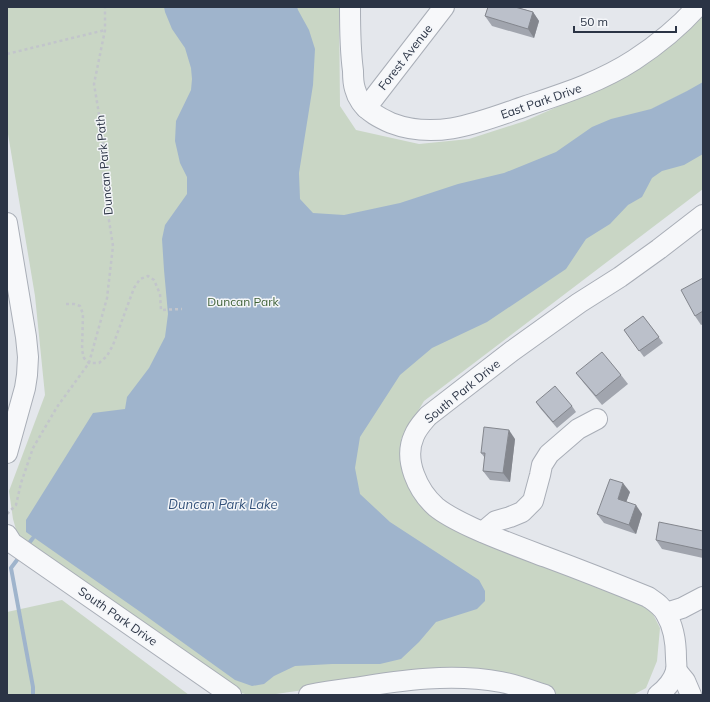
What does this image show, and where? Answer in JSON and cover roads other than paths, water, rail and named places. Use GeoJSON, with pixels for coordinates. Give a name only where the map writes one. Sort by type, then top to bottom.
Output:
{"type":"FeatureCollection","features":[{"type":"Feature","properties":{"kind":"street"},"geometry":{"type":"LineString","coordinates":[[350,7],[351,54],[355,89],[361,102],[366,108]]}},
{"type":"Feature","properties":{"kind":"street","name":"Forest Avenue"},"geometry":{"type":"LineString","coordinates":[[366,108],[444,7]]}},
{"type":"Feature","properties":{"kind":"street","name":"East Park Drive"},"geometry":{"type":"LineString","coordinates":[[366,108],[383,120],[416,129],[436,130],[474,124],[573,91],[605,77],[635,59],[663,39],[697,7]]}},
{"type":"Feature","properties":{"kind":"street","name":"South Park Drive"},"geometry":{"type":"LineString","coordinates":[[658,695],[666,689],[676,670],[676,647],[674,636],[666,613],[659,604],[648,597],[502,541],[450,517],[436,507],[425,494],[416,479],[411,462],[410,450],[413,437],[419,426],[428,416],[512,351],[620,277],[703,215]]}},
{"type":"Feature","properties":{"kind":"street"},"geometry":{"type":"LineString","coordinates":[[7,223],[28,357],[28,375],[7,453]]}},
{"type":"Feature","properties":{"kind":"street"},"geometry":{"type":"LineString","coordinates":[[483,532],[496,521],[522,512],[533,501],[542,465],[549,454],[578,429],[597,419]]}},
{"type":"Feature","properties":{"kind":"street","name":"South Park Drive"},"geometry":{"type":"LineString","coordinates":[[10,539],[36,560],[231,695]]}},
{"type":"Feature","properties":{"kind":"street"},"geometry":{"type":"LineString","coordinates":[[666,613],[682,608],[703,597]]}},
{"type":"Feature","properties":{"kind":"street"},"geometry":{"type":"LineString","coordinates":[[676,670],[685,681],[691,695]]}},
{"type":"Feature","properties":{"kind":"street"},"geometry":{"type":"LineString","coordinates":[[309,695],[383,683],[421,679],[460,678],[501,682],[544,695]]}},
{"type":"Feature","properties":{"kind":"water","name":"Duncan Park Lake"},"geometry":{"type":"Polygon","coordinates":[[[164,7],[297,7],[309,30],[315,49],[313,85],[299,173],[300,199],[313,213],[344,215],[400,203],[458,184],[504,173],[556,152],[592,127],[611,119],[651,109],[703,82],[703,154],[684,165],[662,171],[652,178],[642,197],[628,205],[610,224],[586,239],[566,269],[487,322],[432,348],[400,375],[360,437],[355,468],[360,494],[390,522],[479,580],[485,591],[485,601],[477,609],[436,622],[419,642],[401,659],[380,664],[295,666],[274,676],[264,684],[252,686],[235,680],[26,532],[26,520],[93,413],[125,409],[127,397],[149,368],[165,337],[168,314],[162,239],[165,225],[187,194],[187,177],[180,163],[175,141],[176,121],[191,90],[192,79],[191,68],[185,48],[172,29],[164,7]]]}},
{"type":"Feature","properties":{"kind":"waterway"},"geometry":{"type":"LineString","coordinates":[[26,547],[33,538]]}},
{"type":"Feature","properties":{"kind":"waterway"},"geometry":{"type":"LineString","coordinates":[[20,556],[11,568],[33,687],[33,695]]}},
{"type":"Feature","properties":{"kind":"park label","name":"Duncan Park"},"geometry":{"type":"Point","coordinates":[243,301]}}]}
